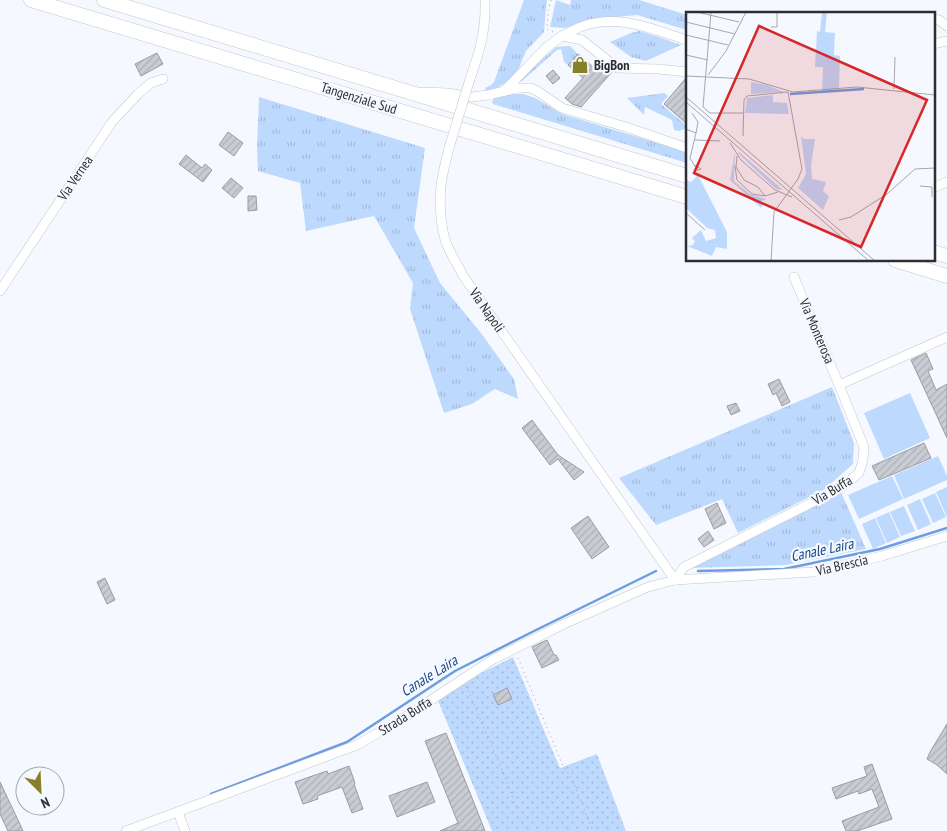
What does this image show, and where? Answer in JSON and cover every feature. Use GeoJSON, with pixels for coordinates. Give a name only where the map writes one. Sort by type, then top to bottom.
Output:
{"type":"FeatureCollection","features":[{"type":"Feature","properties":{"kind":"highway","name":"Tangenziale Sud"},"geometry":{"type":"LineString","coordinates":[[31,0],[686,197]]}},
{"type":"Feature","properties":{"kind":"highway","name":"Tangenziale Sud"},"geometry":{"type":"LineString","coordinates":[[104,0],[686,176]]}},
{"type":"Feature","properties":{"kind":"highway"},"geometry":{"type":"LineString","coordinates":[[934,252],[947,256]]}},
{"type":"Feature","properties":{"kind":"highway"},"geometry":{"type":"LineString","coordinates":[[898,261],[947,276]]}},
{"type":"Feature","properties":{"kind":"street","name":"Via Napoli"},"geometry":{"type":"LineString","coordinates":[[485,0],[486,14],[482,41],[449,148],[441,187],[441,207],[446,243],[470,285],[674,580]]}},
{"type":"Feature","properties":{"kind":"street"},"geometry":{"type":"LineString","coordinates":[[934,19],[939,20],[947,26]]}},
{"type":"Feature","properties":{"kind":"street"},"geometry":{"type":"LineString","coordinates":[[504,91],[547,47],[562,36],[585,25],[627,22],[686,40]]}},
{"type":"Feature","properties":{"kind":"street"},"geometry":{"type":"LineString","coordinates":[[562,36],[582,40],[617,68],[686,72]]}},
{"type":"Feature","properties":{"kind":"street"},"geometry":{"type":"LineString","coordinates":[[934,44],[947,42]]}},
{"type":"Feature","properties":{"kind":"street","name":"Via Vernea"},"geometry":{"type":"LineString","coordinates":[[0,291],[112,122],[150,83],[163,79]]}},
{"type":"Feature","properties":{"kind":"street"},"geometry":{"type":"LineString","coordinates":[[408,91],[447,93],[472,97],[518,88],[531,88],[562,108],[626,126],[686,148]]}},
{"type":"Feature","properties":{"kind":"street"},"geometry":{"type":"LineString","coordinates":[[934,188],[947,182]]}},
{"type":"Feature","properties":{"kind":"street","name":"Via Monterosa"},"geometry":{"type":"LineString","coordinates":[[794,278],[840,384]]}},
{"type":"Feature","properties":{"kind":"street"},"geometry":{"type":"LineString","coordinates":[[840,384],[947,337]]}},
{"type":"Feature","properties":{"kind":"street","name":"Via Buffa"},"geometry":{"type":"LineString","coordinates":[[674,580],[684,567],[841,488],[859,473],[864,447],[840,384]]}},
{"type":"Feature","properties":{"kind":"street","name":"Via Brescia"},"geometry":{"type":"LineString","coordinates":[[674,580],[813,572],[882,556],[947,536]]}},
{"type":"Feature","properties":{"kind":"street","name":"Strada Buffa"},"geometry":{"type":"LineString","coordinates":[[126,831],[357,745],[399,721],[492,660],[564,624],[648,587],[674,580]]}},
{"type":"Feature","properties":{"kind":"street"},"geometry":{"type":"LineString","coordinates":[[178,812],[185,831]]}},
{"type":"Feature","properties":{"kind":"path"},"geometry":{"type":"LineString","coordinates":[[551,0],[548,10],[547,30],[562,36]]}},
{"type":"Feature","properties":{"kind":"path"},"geometry":{"type":"LineString","coordinates":[[514,649],[563,766],[572,779],[593,831]]}},
{"type":"Feature","properties":{"kind":"path"},"geometry":{"type":"LineString","coordinates":[[463,678],[517,808]]}},
{"type":"Feature","properties":{"kind":"green space"},"geometry":{"type":"Polygon","coordinates":[[[524,0],[547,0],[544,32],[526,51],[519,68],[511,79],[487,92],[485,88],[494,82],[524,0]]]}},
{"type":"Feature","properties":{"kind":"green space"},"geometry":{"type":"Polygon","coordinates":[[[556,0],[570,5],[571,0],[639,0],[686,15],[686,30],[637,15],[605,18],[565,28],[550,27],[556,0]]]}},
{"type":"Feature","properties":{"kind":"green space"},"geometry":{"type":"Polygon","coordinates":[[[639,31],[681,45],[646,61],[631,57],[610,42],[639,31]]]}},
{"type":"Feature","properties":{"kind":"green space"},"geometry":{"type":"Polygon","coordinates":[[[570,46],[578,54],[568,65],[564,62],[561,49],[557,50],[521,82],[520,80],[556,47],[570,46]]]}},
{"type":"Feature","properties":{"kind":"green space"},"geometry":{"type":"Polygon","coordinates":[[[664,93],[668,96],[661,104],[686,125],[686,128],[679,131],[674,130],[672,120],[645,107],[644,115],[627,98],[664,93]]]}},
{"type":"Feature","properties":{"kind":"green space"},"geometry":{"type":"Polygon","coordinates":[[[510,94],[523,94],[535,98],[562,114],[686,152],[686,163],[493,104],[494,98],[510,94]]]}},
{"type":"Feature","properties":{"kind":"green space"},"geometry":{"type":"Polygon","coordinates":[[[259,97],[425,148],[414,228],[440,283],[481,333],[514,379],[518,399],[495,389],[472,404],[444,413],[410,309],[413,283],[374,216],[306,231],[300,183],[258,171],[259,97]]]}},
{"type":"Feature","properties":{"kind":"green space"},"geometry":{"type":"Polygon","coordinates":[[[832,387],[854,443],[853,464],[825,489],[738,533],[722,499],[656,525],[619,478],[832,387]]]}},
{"type":"Feature","properties":{"kind":"green space"},"geometry":{"type":"Polygon","coordinates":[[[910,393],[930,438],[884,459],[864,413],[910,393]]]}},
{"type":"Feature","properties":{"kind":"green space"},"geometry":{"type":"Polygon","coordinates":[[[938,456],[947,480],[904,499],[894,475],[938,456]]]}},
{"type":"Feature","properties":{"kind":"green space"},"geometry":{"type":"Polygon","coordinates":[[[892,476],[903,499],[859,519],[848,495],[892,476]]]}},
{"type":"Feature","properties":{"kind":"green space"},"geometry":{"type":"Polygon","coordinates":[[[947,487],[947,517],[936,492],[947,487]]]}},
{"type":"Feature","properties":{"kind":"green space"},"geometry":{"type":"Polygon","coordinates":[[[841,492],[866,549],[786,565],[690,568],[841,492]]]}},
{"type":"Feature","properties":{"kind":"green space"},"geometry":{"type":"Polygon","coordinates":[[[935,493],[946,517],[933,523],[922,499],[935,493]]]}},
{"type":"Feature","properties":{"kind":"green space"},"geometry":{"type":"Polygon","coordinates":[[[920,499],[931,524],[918,530],[907,505],[920,499]]]}},
{"type":"Feature","properties":{"kind":"green space"},"geometry":{"type":"Polygon","coordinates":[[[904,506],[915,531],[901,536],[890,512],[904,506]]]}},
{"type":"Feature","properties":{"kind":"green space"},"geometry":{"type":"Polygon","coordinates":[[[889,512],[900,537],[887,543],[876,518],[889,512]]]}},
{"type":"Feature","properties":{"kind":"green space"},"geometry":{"type":"Polygon","coordinates":[[[875,518],[886,543],[873,549],[862,524],[875,518]]]}},
{"type":"Feature","properties":{"kind":"green space"},"geometry":{"type":"Polygon","coordinates":[[[513,657],[560,768],[597,754],[626,831],[492,831],[436,696],[513,657]]]}},
{"type":"Feature","properties":{"kind":"building"},"geometry":{"type":"Polygon","coordinates":[[[157,53],[163,64],[141,76],[135,64],[157,53]]]}},
{"type":"Feature","properties":{"kind":"building"},"geometry":{"type":"Polygon","coordinates":[[[578,54],[593,67],[598,61],[612,72],[581,107],[572,104],[565,98],[583,78],[568,65],[578,54]]]}},
{"type":"Feature","properties":{"kind":"building"},"geometry":{"type":"Polygon","coordinates":[[[553,70],[560,78],[553,84],[546,76],[553,70]]]}},
{"type":"Feature","properties":{"kind":"building"},"geometry":{"type":"Polygon","coordinates":[[[686,78],[686,123],[664,104],[686,78]]]}},
{"type":"Feature","properties":{"kind":"building"},"geometry":{"type":"Polygon","coordinates":[[[228,132],[243,143],[234,156],[219,145],[228,132]]]}},
{"type":"Feature","properties":{"kind":"building"},"geometry":{"type":"Polygon","coordinates":[[[186,155],[202,168],[205,164],[212,170],[203,182],[179,164],[186,155]]]}},
{"type":"Feature","properties":{"kind":"building"},"geometry":{"type":"Polygon","coordinates":[[[231,178],[243,188],[234,198],[222,188],[231,178]]]}},
{"type":"Feature","properties":{"kind":"building"},"geometry":{"type":"Polygon","coordinates":[[[248,196],[256,196],[257,210],[248,211],[248,196]]]}},
{"type":"Feature","properties":{"kind":"building"},"geometry":{"type":"Polygon","coordinates":[[[926,353],[933,369],[928,371],[936,390],[947,384],[947,438],[911,360],[926,353]]]}},
{"type":"Feature","properties":{"kind":"building"},"geometry":{"type":"Polygon","coordinates":[[[779,379],[790,402],[782,406],[776,393],[773,395],[768,384],[779,379]]]}},
{"type":"Feature","properties":{"kind":"building"},"geometry":{"type":"Polygon","coordinates":[[[736,403],[740,411],[731,415],[727,406],[736,403]]]}},
{"type":"Feature","properties":{"kind":"building"},"geometry":{"type":"Polygon","coordinates":[[[532,420],[558,455],[584,472],[574,480],[558,459],[550,465],[522,428],[532,420]]]}},
{"type":"Feature","properties":{"kind":"building"},"geometry":{"type":"Polygon","coordinates":[[[924,443],[931,458],[879,480],[872,466],[924,443]]]}},
{"type":"Feature","properties":{"kind":"building"},"geometry":{"type":"Polygon","coordinates":[[[717,503],[726,523],[714,529],[705,509],[717,503]]]}},
{"type":"Feature","properties":{"kind":"building"},"geometry":{"type":"Polygon","coordinates":[[[588,516],[609,547],[592,559],[571,528],[588,516]]]}},
{"type":"Feature","properties":{"kind":"building"},"geometry":{"type":"Polygon","coordinates":[[[708,531],[714,540],[704,547],[698,539],[708,531]]]}},
{"type":"Feature","properties":{"kind":"building"},"geometry":{"type":"Polygon","coordinates":[[[105,578],[115,600],[107,604],[97,582],[105,578]]]}},
{"type":"Feature","properties":{"kind":"building"},"geometry":{"type":"Polygon","coordinates":[[[547,640],[554,655],[559,660],[542,668],[532,647],[547,640]]]}},
{"type":"Feature","properties":{"kind":"building"},"geometry":{"type":"Polygon","coordinates":[[[507,688],[512,699],[498,705],[493,695],[507,688]]]}},
{"type":"Feature","properties":{"kind":"building"},"geometry":{"type":"Polygon","coordinates":[[[947,724],[947,774],[927,759],[947,724]]]}},
{"type":"Feature","properties":{"kind":"building"},"geometry":{"type":"Polygon","coordinates":[[[446,733],[485,831],[440,831],[458,823],[425,741],[446,733]]]}},
{"type":"Feature","properties":{"kind":"building"},"geometry":{"type":"Polygon","coordinates":[[[872,764],[892,819],[857,831],[846,831],[842,821],[879,807],[872,789],[859,794],[858,791],[836,799],[832,788],[867,776],[864,767],[872,764]]]}},
{"type":"Feature","properties":{"kind":"building"},"geometry":{"type":"Polygon","coordinates":[[[349,766],[363,809],[352,813],[342,787],[317,796],[318,799],[303,804],[295,782],[327,771],[328,774],[349,766]]]}},
{"type":"Feature","properties":{"kind":"building"},"geometry":{"type":"Polygon","coordinates":[[[0,782],[23,831],[8,831],[0,814],[0,782]]]}},
{"type":"Feature","properties":{"kind":"building"},"geometry":{"type":"Polygon","coordinates":[[[427,782],[435,802],[397,817],[389,796],[427,782]]]}},
{"type":"Feature","properties":{"kind":"waterway","name":"Canale Laira"},"geometry":{"type":"LineString","coordinates":[[698,571],[784,569],[880,549],[947,528]]}},
{"type":"Feature","properties":{"kind":"waterway","name":"Canale Laira"},"geometry":{"type":"LineString","coordinates":[[211,794],[347,742],[455,671],[656,571]]}},
{"type":"Feature","properties":{"kind":"place","name":"BigBon"},"geometry":{"type":"Point","coordinates":[580,65]}}]}
